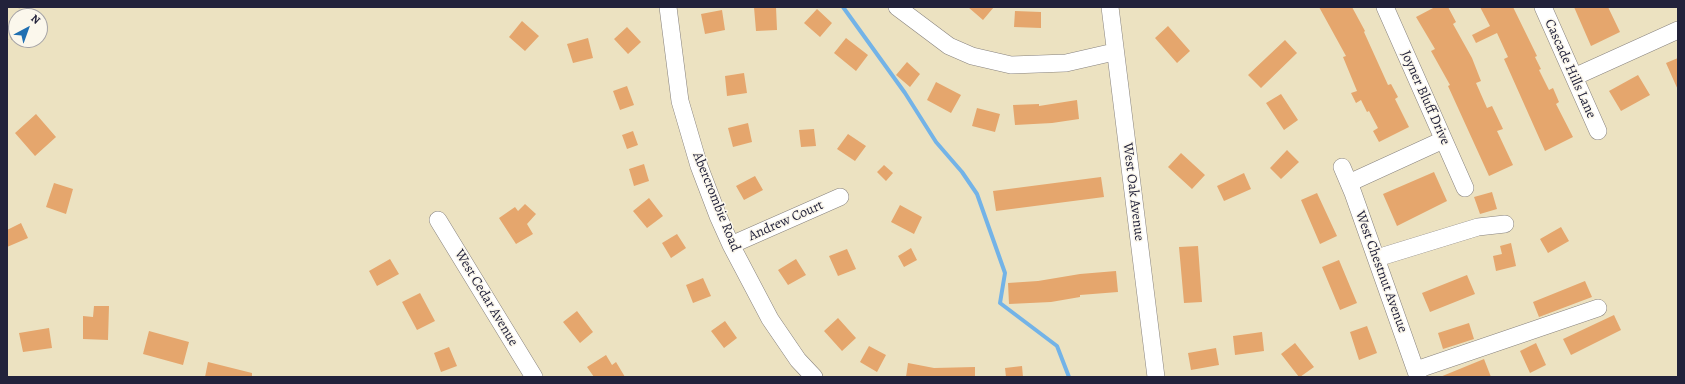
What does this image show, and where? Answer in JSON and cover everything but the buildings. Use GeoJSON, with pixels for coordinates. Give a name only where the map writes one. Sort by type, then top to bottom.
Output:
{"type":"FeatureCollection","features":[{"type":"Feature","properties":{"kind":"street","name":"Abercrombie Road"},"geometry":{"type":"LineString","coordinates":[[668,7],[680,100],[699,166],[731,245],[770,319],[798,360],[814,377]]}},
{"type":"Feature","properties":{"kind":"street"},"geometry":{"type":"LineString","coordinates":[[897,7],[949,46],[972,56],[1011,65],[1066,63],[1114,52]]}},
{"type":"Feature","properties":{"kind":"street","name":"West Oak Avenue"},"geometry":{"type":"LineString","coordinates":[[1110,7],[1114,52],[1156,377]]}},
{"type":"Feature","properties":{"kind":"street","name":"Joyner Bluff Drive"},"geometry":{"type":"LineString","coordinates":[[1385,7],[1465,188]]}},
{"type":"Feature","properties":{"kind":"street","name":"Cascade Hills Lane"},"geometry":{"type":"LineString","coordinates":[[1543,7],[1598,132]]}},
{"type":"Feature","properties":{"kind":"street"},"geometry":{"type":"LineString","coordinates":[[1574,77],[1678,30]]}},
{"type":"Feature","properties":{"kind":"street"},"geometry":{"type":"LineString","coordinates":[[1349,183],[1443,140]]}},
{"type":"Feature","properties":{"kind":"street","name":"West Chestnut Avenue"},"geometry":{"type":"LineString","coordinates":[[1342,167],[1377,258],[1417,374]]}},
{"type":"Feature","properties":{"kind":"street","name":"Andrew Court"},"geometry":{"type":"LineString","coordinates":[[731,245],[840,197]]}},
{"type":"Feature","properties":{"kind":"street","name":"West Cedar Avenue"},"geometry":{"type":"LineString","coordinates":[[438,220],[534,377]]}},
{"type":"Feature","properties":{"kind":"street"},"geometry":{"type":"LineString","coordinates":[[1377,258],[1478,227],[1505,224]]}},
{"type":"Feature","properties":{"kind":"street"},"geometry":{"type":"LineString","coordinates":[[1417,374],[1598,308]]}},
{"type":"Feature","properties":{"kind":"waterway"},"geometry":{"type":"LineString","coordinates":[[843,7],[905,93],[936,142],[962,172],[977,194],[1005,273],[1000,303],[1057,346],[1069,377]]}}]}
